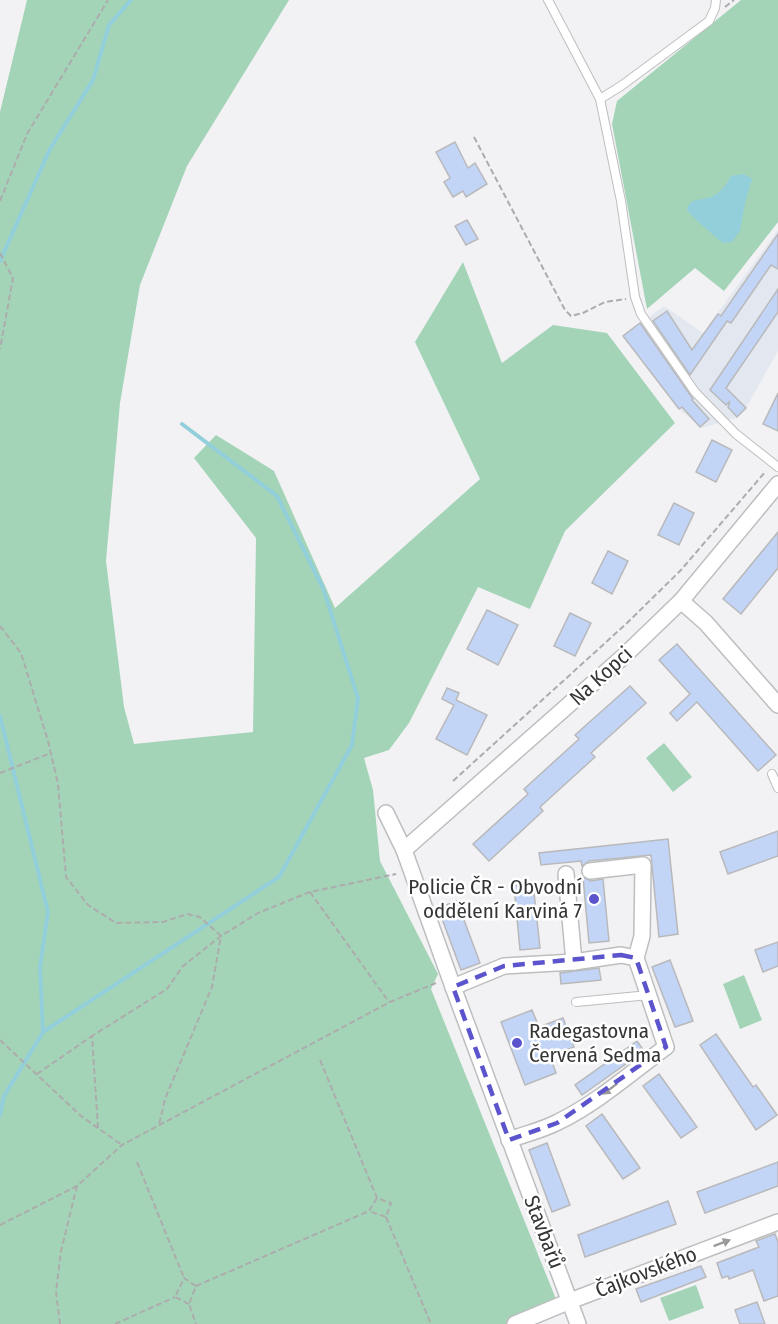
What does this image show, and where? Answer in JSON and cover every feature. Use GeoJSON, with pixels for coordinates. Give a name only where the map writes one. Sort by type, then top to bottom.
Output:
{"type":"FeatureCollection","features":[{"type":"Feature","properties":{"kind":"street","name":"Na Kopci"},"geometry":{"type":"LineString","coordinates":[[404,850],[624,656],[681,601],[778,484]]}},
{"type":"Feature","properties":{"kind":"street"},"geometry":{"type":"LineString","coordinates":[[681,601],[706,623],[778,705]]}},
{"type":"Feature","properties":{"kind":"street","name":"Stavbařů"},"geometry":{"type":"LineString","coordinates":[[386,813],[412,871],[578,1324]]}},
{"type":"Feature","properties":{"kind":"street"},"geometry":{"type":"LineString","coordinates":[[509,1140],[557,1123],[595,1100],[666,1047],[636,958],[642,936],[643,866],[590,871]]}},
{"type":"Feature","properties":{"kind":"street"},"geometry":{"type":"LineString","coordinates":[[566,874],[574,962]]}},
{"type":"Feature","properties":{"kind":"street"},"geometry":{"type":"LineString","coordinates":[[451,982],[504,966],[574,962],[621,955],[636,958]]}},
{"type":"Feature","properties":{"kind":"street","name":"Čajkovského"},"geometry":{"type":"LineString","coordinates":[[515,1324],[778,1222]]}},
{"type":"Feature","properties":{"kind":"lane"},"geometry":{"type":"LineString","coordinates":[[548,0],[600,99],[621,201],[635,297],[640,314],[695,392],[736,434],[776,465]]}},
{"type":"Feature","properties":{"kind":"lane"},"geometry":{"type":"LineString","coordinates":[[600,99],[709,21],[716,0]]}},
{"type":"Feature","properties":{"kind":"lane"},"geometry":{"type":"LineString","coordinates":[[772,774],[778,788]]}},
{"type":"Feature","properties":{"kind":"lane"},"geometry":{"type":"LineString","coordinates":[[576,1002],[649,995]]}},
{"type":"Feature","properties":{"kind":"path"},"geometry":{"type":"LineString","coordinates":[[0,201],[27,134],[108,0]]}},
{"type":"Feature","properties":{"kind":"path"},"geometry":{"type":"LineString","coordinates":[[474,137],[565,310],[571,316],[605,302],[635,297]]}},
{"type":"Feature","properties":{"kind":"path"},"geometry":{"type":"LineString","coordinates":[[0,253],[13,278],[0,349]]}},
{"type":"Feature","properties":{"kind":"path"},"geometry":{"type":"LineString","coordinates":[[453,781],[642,609],[681,570],[776,465]]}},
{"type":"Feature","properties":{"kind":"path"},"geometry":{"type":"LineString","coordinates":[[0,626],[21,653],[51,753],[58,784],[66,877],[88,905],[116,923],[163,922],[187,914],[200,917],[221,936]]}},
{"type":"Feature","properties":{"kind":"path"},"geometry":{"type":"LineString","coordinates":[[0,773],[51,753]]}},
{"type":"Feature","properties":{"kind":"path"},"geometry":{"type":"LineString","coordinates":[[36,1074],[167,989],[183,966],[221,936],[258,913],[310,892],[412,871]]}},
{"type":"Feature","properties":{"kind":"path"},"geometry":{"type":"LineString","coordinates":[[310,892],[390,1002]]}},
{"type":"Feature","properties":{"kind":"path"},"geometry":{"type":"LineString","coordinates":[[159,1125],[165,1099],[212,987],[221,936]]}},
{"type":"Feature","properties":{"kind":"path"},"geometry":{"type":"LineString","coordinates":[[0,1226],[77,1186],[122,1145],[390,1002],[451,982]]}},
{"type":"Feature","properties":{"kind":"path"},"geometry":{"type":"LineString","coordinates":[[92,1036],[98,1128]]}},
{"type":"Feature","properties":{"kind":"path"},"geometry":{"type":"LineString","coordinates":[[0,1040],[81,1116],[122,1145]]}},
{"type":"Feature","properties":{"kind":"path"},"geometry":{"type":"LineString","coordinates":[[320,1060],[377,1198],[391,1203],[386,1217],[431,1324]]}},
{"type":"Feature","properties":{"kind":"path"},"geometry":{"type":"LineString","coordinates":[[137,1162],[184,1278],[196,1286]]}},
{"type":"Feature","properties":{"kind":"path"},"geometry":{"type":"LineString","coordinates":[[60,1324],[56,1292],[61,1251],[77,1186]]}},
{"type":"Feature","properties":{"kind":"path"},"geometry":{"type":"LineString","coordinates":[[196,1324],[189,1304],[196,1286],[369,1211],[377,1198]]}},
{"type":"Feature","properties":{"kind":"path"},"geometry":{"type":"LineString","coordinates":[[369,1211],[386,1217]]}},
{"type":"Feature","properties":{"kind":"path"},"geometry":{"type":"LineString","coordinates":[[115,1324],[175,1297],[184,1278]]}},
{"type":"Feature","properties":{"kind":"path"},"geometry":{"type":"LineString","coordinates":[[175,1297],[189,1304]]}},
{"type":"Feature","properties":{"kind":"highlighted area"},"geometry":{"type":"Polygon","coordinates":[[[621,955],[636,958],[666,1047],[557,1123],[509,1140],[453,987],[504,966],[621,955]]]}},
{"type":"Feature","properties":{"kind":"shaded area"},"geometry":{"type":"Polygon","coordinates":[[[778,230],[778,351],[746,408],[738,417],[702,428],[680,410],[624,336],[664,306],[703,333],[778,230]]]}},
{"type":"Feature","properties":{"kind":"green space"},"geometry":{"type":"Polygon","coordinates":[[[27,0],[289,0],[187,166],[140,285],[120,403],[106,561],[124,707],[134,744],[253,732],[256,538],[194,458],[216,435],[274,471],[335,608],[480,479],[415,342],[463,262],[502,363],[553,325],[607,333],[675,423],[565,531],[530,609],[478,587],[409,723],[389,750],[364,758],[373,790],[380,861],[438,974],[431,989],[558,1304],[506,1324],[0,1324],[0,112],[27,0]]]}},
{"type":"Feature","properties":{"kind":"green space"},"geometry":{"type":"Polygon","coordinates":[[[741,0],[778,0],[778,222],[724,291],[695,268],[647,309],[612,124],[617,101],[741,0]]]}},
{"type":"Feature","properties":{"kind":"green space"},"geometry":{"type":"Polygon","coordinates":[[[664,743],[692,777],[673,792],[646,758],[664,743]]]}},
{"type":"Feature","properties":{"kind":"green space"},"geometry":{"type":"Polygon","coordinates":[[[744,975],[762,1020],[740,1029],[723,984],[744,975]]]}},
{"type":"Feature","properties":{"kind":"green space"},"geometry":{"type":"Polygon","coordinates":[[[696,1285],[704,1308],[669,1321],[660,1298],[696,1285]]]}},
{"type":"Feature","properties":{"kind":"water"},"geometry":{"type":"Polygon","coordinates":[[[744,174],[752,179],[740,231],[732,242],[723,243],[695,219],[687,210],[688,206],[693,201],[718,193],[731,176],[744,174]]]}},
{"type":"Feature","properties":{"kind":"building"},"geometry":{"type":"Polygon","coordinates":[[[455,142],[468,168],[475,163],[487,184],[466,197],[463,191],[453,197],[444,182],[450,178],[436,152],[455,142]]]}},
{"type":"Feature","properties":{"kind":"building"},"geometry":{"type":"Polygon","coordinates":[[[467,220],[478,239],[466,245],[455,226],[467,220]]]}},
{"type":"Feature","properties":{"kind":"building"},"geometry":{"type":"Polygon","coordinates":[[[778,234],[778,269],[771,265],[731,323],[727,321],[690,375],[653,321],[667,311],[692,350],[718,314],[721,316],[778,234]]]}},
{"type":"Feature","properties":{"kind":"building"},"geometry":{"type":"Polygon","coordinates":[[[778,289],[778,312],[726,388],[746,408],[737,417],[728,407],[730,401],[726,405],[710,390],[778,289]]]}},
{"type":"Feature","properties":{"kind":"building"},"geometry":{"type":"Polygon","coordinates":[[[640,323],[692,400],[709,419],[700,427],[682,407],[679,409],[623,336],[640,323]]]}},
{"type":"Feature","properties":{"kind":"building"},"geometry":{"type":"Polygon","coordinates":[[[778,393],[778,431],[763,424],[778,393]]]}},
{"type":"Feature","properties":{"kind":"building"},"geometry":{"type":"Polygon","coordinates":[[[712,440],[732,450],[716,482],[696,472],[712,440]]]}},
{"type":"Feature","properties":{"kind":"building"},"geometry":{"type":"Polygon","coordinates":[[[674,503],[694,513],[679,545],[658,535],[674,503]]]}},
{"type":"Feature","properties":{"kind":"building"},"geometry":{"type":"Polygon","coordinates":[[[778,532],[778,568],[741,614],[723,599],[778,532]]]}},
{"type":"Feature","properties":{"kind":"building"},"geometry":{"type":"Polygon","coordinates":[[[608,551],[628,561],[612,594],[592,583],[608,551]]]}},
{"type":"Feature","properties":{"kind":"building"},"geometry":{"type":"Polygon","coordinates":[[[487,610],[518,625],[498,665],[467,649],[487,610]]]}},
{"type":"Feature","properties":{"kind":"building"},"geometry":{"type":"Polygon","coordinates":[[[570,613],[591,623],[575,656],[554,646],[570,613]]]}},
{"type":"Feature","properties":{"kind":"building"},"geometry":{"type":"Polygon","coordinates":[[[677,644],[776,755],[758,771],[697,702],[677,721],[670,713],[690,694],[659,660],[677,644]]]}},
{"type":"Feature","properties":{"kind":"building"},"geometry":{"type":"Polygon","coordinates":[[[630,686],[646,703],[591,753],[595,757],[540,807],[543,811],[489,861],[473,844],[528,794],[524,789],[579,739],[575,735],[630,686]]]}},
{"type":"Feature","properties":{"kind":"building"},"geometry":{"type":"Polygon","coordinates":[[[447,688],[459,693],[456,700],[487,715],[467,755],[436,739],[454,705],[442,699],[447,688]]]}},
{"type":"Feature","properties":{"kind":"building"},"geometry":{"type":"Polygon","coordinates":[[[778,831],[778,856],[728,874],[720,852],[778,831]]]}},
{"type":"Feature","properties":{"kind":"building"},"geometry":{"type":"Polygon","coordinates":[[[668,839],[678,934],[659,937],[651,855],[589,861],[582,866],[581,861],[541,865],[539,853],[668,839]]]}},
{"type":"Feature","properties":{"kind":"building"},"geometry":{"type":"Polygon","coordinates":[[[583,877],[591,881],[603,879],[609,941],[589,943],[583,877]]]}},
{"type":"Feature","properties":{"kind":"building"},"geometry":{"type":"Polygon","coordinates":[[[533,883],[540,948],[520,950],[514,886],[533,883]]]}},
{"type":"Feature","properties":{"kind":"building"},"geometry":{"type":"Polygon","coordinates":[[[457,901],[480,963],[461,970],[438,908],[457,901]]]}},
{"type":"Feature","properties":{"kind":"building"},"geometry":{"type":"Polygon","coordinates":[[[778,942],[778,966],[763,972],[755,950],[778,942]]]}},
{"type":"Feature","properties":{"kind":"building"},"geometry":{"type":"Polygon","coordinates":[[[670,960],[693,1021],[675,1027],[652,967],[670,960]]]}},
{"type":"Feature","properties":{"kind":"building"},"geometry":{"type":"Polygon","coordinates":[[[599,968],[601,980],[561,984],[560,973],[599,968]]]}},
{"type":"Feature","properties":{"kind":"building"},"geometry":{"type":"Polygon","coordinates":[[[532,1010],[539,1027],[563,1018],[574,1047],[550,1056],[556,1073],[525,1085],[501,1022],[532,1010]]]}},
{"type":"Feature","properties":{"kind":"building"},"geometry":{"type":"Polygon","coordinates":[[[716,1034],[753,1087],[756,1085],[777,1115],[756,1130],[700,1045],[716,1034]]]}},
{"type":"Feature","properties":{"kind":"building"},"geometry":{"type":"Polygon","coordinates":[[[637,1041],[644,1051],[582,1095],[575,1085],[637,1041]]]}},
{"type":"Feature","properties":{"kind":"building"},"geometry":{"type":"Polygon","coordinates":[[[659,1074],[697,1127],[681,1138],[643,1086],[659,1074]]]}},
{"type":"Feature","properties":{"kind":"building"},"geometry":{"type":"Polygon","coordinates":[[[602,1114],[640,1168],[623,1179],[586,1126],[602,1114]]]}},
{"type":"Feature","properties":{"kind":"building"},"geometry":{"type":"Polygon","coordinates":[[[547,1143],[570,1205],[552,1212],[529,1150],[547,1143]]]}},
{"type":"Feature","properties":{"kind":"building"},"geometry":{"type":"Polygon","coordinates":[[[778,1162],[778,1186],[705,1213],[697,1192],[778,1162]]]}},
{"type":"Feature","properties":{"kind":"building"},"geometry":{"type":"Polygon","coordinates":[[[668,1201],[676,1224],[585,1257],[578,1235],[668,1201]]]}},
{"type":"Feature","properties":{"kind":"building"},"geometry":{"type":"Polygon","coordinates":[[[775,1234],[778,1242],[778,1296],[764,1301],[753,1270],[729,1279],[728,1276],[722,1278],[717,1263],[759,1247],[756,1241],[775,1234]]]}},
{"type":"Feature","properties":{"kind":"building"},"geometry":{"type":"Polygon","coordinates":[[[701,1266],[706,1277],[641,1302],[636,1289],[701,1266]]]}},
{"type":"Feature","properties":{"kind":"building"},"geometry":{"type":"Polygon","coordinates":[[[757,1302],[765,1324],[740,1324],[735,1310],[757,1302]]]}},
{"type":"Feature","properties":{"kind":"waterway"},"geometry":{"type":"LineString","coordinates":[[0,261],[50,149],[93,80],[109,25],[131,0]]}},
{"type":"Feature","properties":{"kind":"waterway"},"geometry":{"type":"LineString","coordinates":[[0,1115],[4,1096],[43,1032],[279,877],[352,745],[358,698],[323,588],[277,496],[182,424]]}},
{"type":"Feature","properties":{"kind":"waterway"},"geometry":{"type":"LineString","coordinates":[[0,716],[48,912],[40,967],[43,1032]]}},
{"type":"Feature","properties":{"kind":"place","name":"Policie ČR - Obvodní oddělení Karviná 7"},"geometry":{"type":"Point","coordinates":[594,899]}},
{"type":"Feature","properties":{"kind":"place","name":"Radegastovna Červená Sedma"},"geometry":{"type":"Point","coordinates":[517,1043]}}]}
